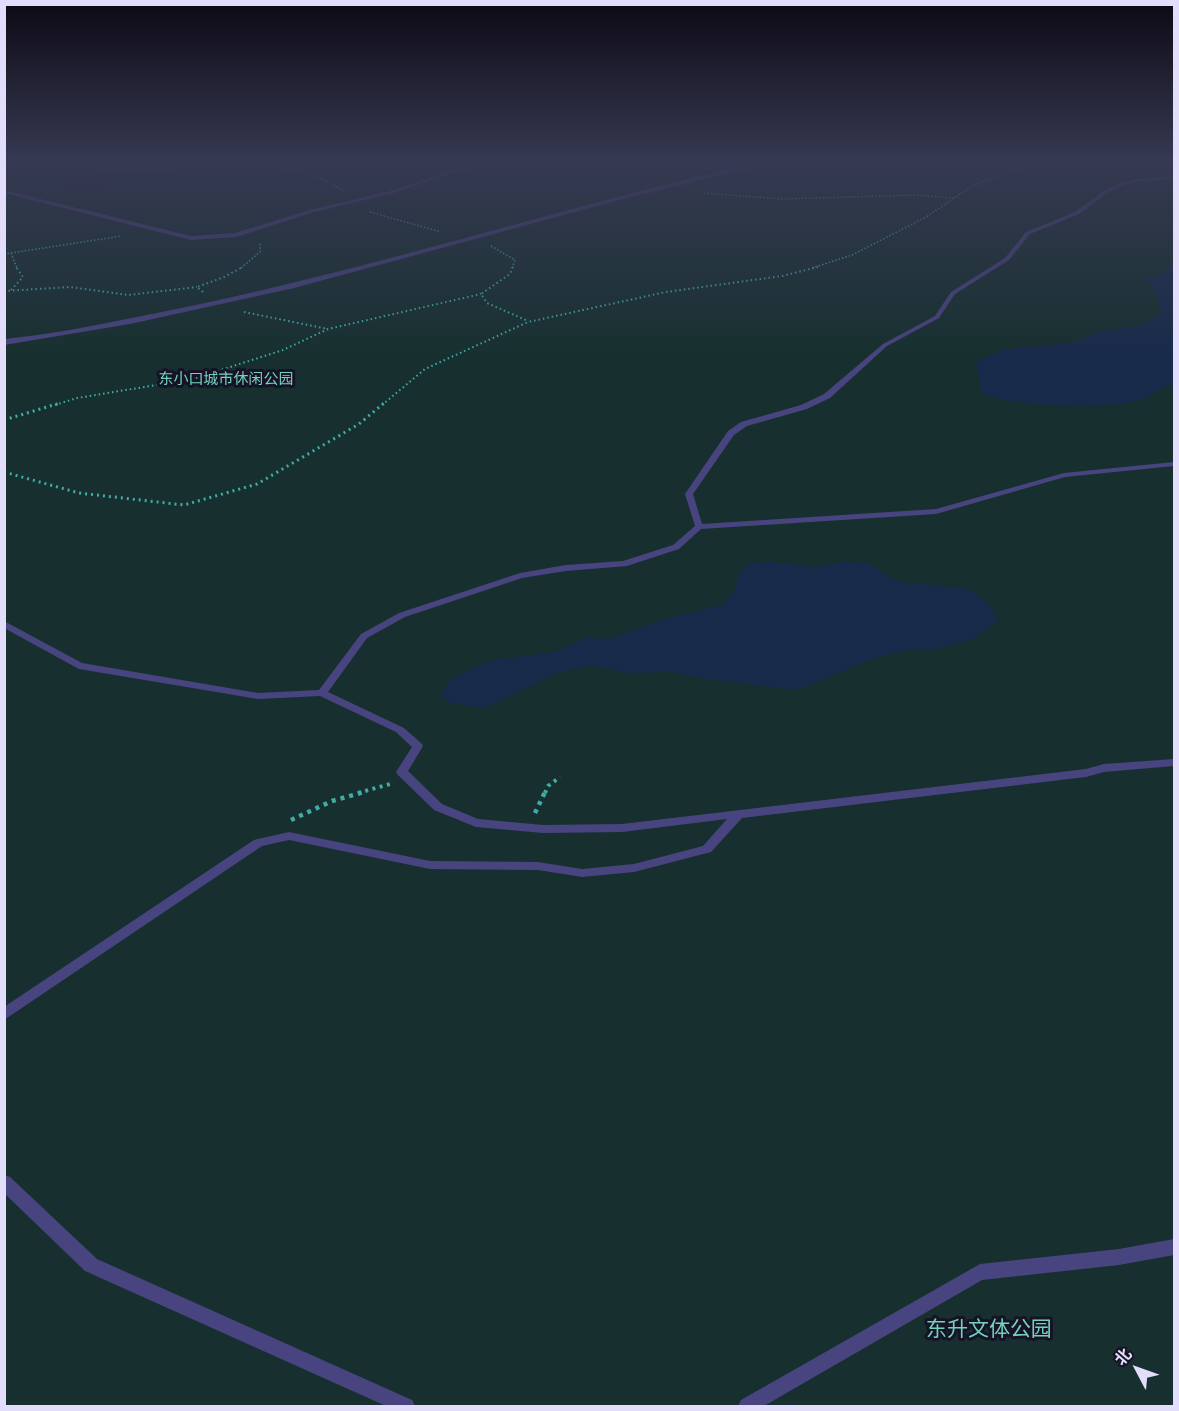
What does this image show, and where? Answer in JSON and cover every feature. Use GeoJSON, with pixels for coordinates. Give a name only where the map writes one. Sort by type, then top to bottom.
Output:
{"type":"FeatureCollection","features":[{"type":"Feature","properties":{"kind":"street"},"geometry":{"type":"LineString","coordinates":[[4,342],[197,309],[391,261],[524,225]]}},
{"type":"Feature","properties":{"kind":"lane"},"geometry":{"type":"LineString","coordinates":[[131,225],[191,238],[236,235],[268,225]]}},
{"type":"Feature","properties":{"kind":"lane"},"geometry":{"type":"LineString","coordinates":[[699,527],[689,494],[731,433],[744,424],[804,407],[827,396],[885,345],[937,317],[953,293],[1007,259],[1028,233],[1048,225]]}},
{"type":"Feature","properties":{"kind":"lane"},"geometry":{"type":"LineString","coordinates":[[322,693],[364,636],[402,615],[520,576],[566,568],[624,564],[676,547],[699,527],[936,512],[1064,475],[1174,464]]}},
{"type":"Feature","properties":{"kind":"lane"},"geometry":{"type":"LineString","coordinates":[[4,624],[79,666],[258,696],[322,693],[400,730],[418,746],[402,772],[438,807],[476,823],[519,827],[622,828],[1086,773],[1104,768],[1174,763]]}},
{"type":"Feature","properties":{"kind":"lane"},"geometry":{"type":"LineString","coordinates":[[4,1015],[258,843],[289,836],[430,865],[538,866],[582,873],[634,868],[706,849],[738,815]]}},
{"type":"Feature","properties":{"kind":"lane"},"geometry":{"type":"LineString","coordinates":[[4,1182],[91,1265],[406,1407]]}},
{"type":"Feature","properties":{"kind":"lane"},"geometry":{"type":"LineString","coordinates":[[747,1407],[980,1272],[1119,1257],[1174,1247]]}},
{"type":"Feature","properties":{"kind":"path"},"geometry":{"type":"LineString","coordinates":[[4,472],[79,493],[184,505],[257,484],[359,424],[425,369],[528,322],[666,292],[782,276],[821,266],[863,250],[911,225]]}},
{"type":"Feature","properties":{"kind":"path"},"geometry":{"type":"LineString","coordinates":[[4,254],[110,237],[162,233]]}},
{"type":"Feature","properties":{"kind":"path"},"geometry":{"type":"LineString","coordinates":[[10,290],[23,277],[18,272],[11,253]]}},
{"type":"Feature","properties":{"kind":"path"},"geometry":{"type":"LineString","coordinates":[[4,291],[40,287],[70,287],[128,295],[198,287]]}},
{"type":"Feature","properties":{"kind":"path"},"geometry":{"type":"LineString","coordinates":[[4,420],[77,398],[193,379],[284,350],[328,329],[481,294]]}},
{"type":"Feature","properties":{"kind":"path"},"geometry":{"type":"LineString","coordinates":[[519,827],[534,816],[548,786],[560,777]]}},
{"type":"Feature","properties":{"kind":"path"},"geometry":{"type":"LineString","coordinates":[[287,822],[332,801],[386,784],[396,785]]}},
{"type":"Feature","properties":{"kind":"green space"},"geometry":{"type":"Polygon","coordinates":[[[5,225],[1174,225],[1174,1406],[5,1406],[5,225]]]}},
{"type":"Feature","properties":{"kind":"water"},"geometry":{"type":"Polygon","coordinates":[[[1174,265],[1174,384],[1141,400],[1107,405],[1038,404],[1016,402],[982,394],[976,362],[1003,350],[1075,342],[1099,331],[1138,326],[1163,313],[1155,289],[1142,279],[1162,274],[1174,265]]]}},
{"type":"Feature","properties":{"kind":"water"},"geometry":{"type":"Polygon","coordinates":[[[769,562],[815,567],[841,562],[868,563],[898,582],[968,589],[989,604],[998,621],[972,639],[937,649],[905,650],[864,662],[799,690],[712,680],[672,672],[629,673],[590,665],[557,673],[485,708],[451,703],[440,694],[453,677],[489,661],[555,652],[585,638],[609,639],[667,618],[722,605],[734,592],[738,575],[748,563],[769,562]]]}},
{"type":"Feature","properties":{"kind":"park label","name":"东小口城市休闲公园"},"geometry":{"type":"Point","coordinates":[226,380]}},
{"type":"Feature","properties":{"kind":"park label","name":"东升文体公园"},"geometry":{"type":"Point","coordinates":[989,1330]}}]}
